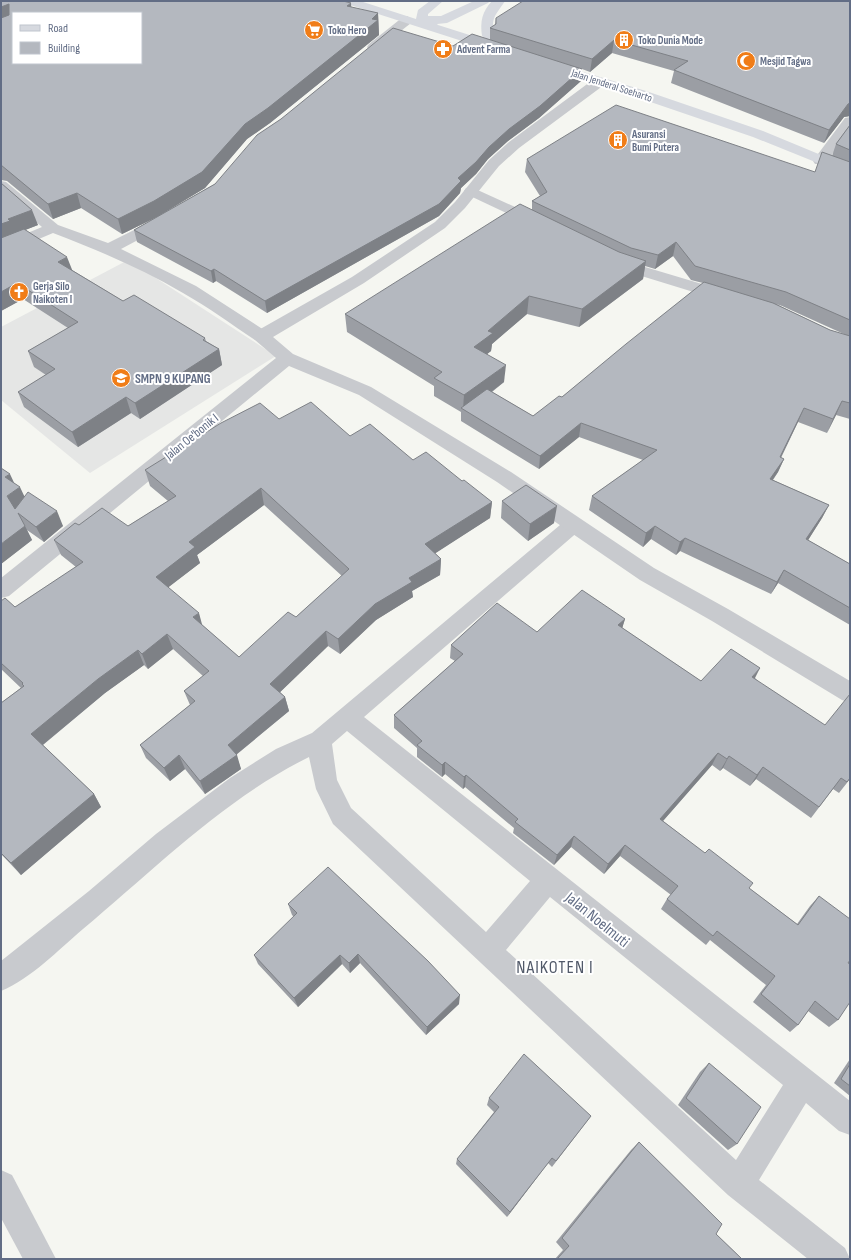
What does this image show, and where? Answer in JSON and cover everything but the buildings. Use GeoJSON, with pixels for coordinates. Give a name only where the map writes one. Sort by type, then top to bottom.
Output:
{"type":"FeatureCollection","features":[{"type":"Feature","properties":{"kind":"main road"},"geometry":{"type":"LineString","coordinates":[[348,1],[368,4],[443,20],[488,36],[509,47],[461,37],[407,20],[368,4]]}},
{"type":"Feature","properties":{"kind":"main road"},"geometry":{"type":"LineString","coordinates":[[423,16],[437,1]]}},
{"type":"Feature","properties":{"kind":"main road"},"geometry":{"type":"LineString","coordinates":[[443,20],[484,1]]}},
{"type":"Feature","properties":{"kind":"main road"},"geometry":{"type":"LineString","coordinates":[[488,36],[486,21],[489,11],[499,1]]}},
{"type":"Feature","properties":{"kind":"main road"},"geometry":{"type":"LineString","coordinates":[[423,16],[434,27],[461,37]]}},
{"type":"Feature","properties":{"kind":"main road","name":"Jalan Jenderal Soeharto"},"geometry":{"type":"LineString","coordinates":[[834,151],[654,89],[545,59],[599,82],[641,94],[758,134],[793,147],[820,161],[850,172]]}},
{"type":"Feature","properties":{"kind":"street"},"geometry":{"type":"LineString","coordinates":[[364,54],[407,20]]}},
{"type":"Feature","properties":{"kind":"street"},"geometry":{"type":"LineString","coordinates":[[260,336],[358,280],[404,251],[440,225],[460,206],[494,163],[514,145],[599,82]]}},
{"type":"Feature","properties":{"kind":"street"},"geometry":{"type":"LineString","coordinates":[[820,161],[834,151],[850,121]]}},
{"type":"Feature","properties":{"kind":"street"},"geometry":{"type":"LineString","coordinates":[[1,185],[53,228],[109,249],[190,290],[260,336],[287,358],[365,392],[504,477],[647,574],[720,615],[850,693]]}},
{"type":"Feature","properties":{"kind":"street"},"geometry":{"type":"LineString","coordinates":[[471,191],[556,232]]}},
{"type":"Feature","properties":{"kind":"street"},"geometry":{"type":"LineString","coordinates":[[109,249],[175,214]]}},
{"type":"Feature","properties":{"kind":"street"},"geometry":{"type":"LineString","coordinates":[[1,250],[53,228]]}},
{"type":"Feature","properties":{"kind":"street"},"geometry":{"type":"LineString","coordinates":[[602,256],[622,266],[742,301]]}},
{"type":"Feature","properties":{"kind":"street","name":"Jalan Oe'bonik I"},"geometry":{"type":"LineString","coordinates":[[1,590],[287,358]]}},
{"type":"Feature","properties":{"kind":"street"},"geometry":{"type":"LineString","coordinates":[[1,977],[16,967],[98,900],[165,842],[239,786],[285,757],[320,740],[573,525]]}},
{"type":"Feature","properties":{"kind":"street","name":"Jalan Noelmuti"},"geometry":{"type":"LineString","coordinates":[[348,717],[371,738],[850,1120]]}},
{"type":"Feature","properties":{"kind":"street"},"geometry":{"type":"LineString","coordinates":[[320,740],[324,782],[330,796],[342,816],[739,1184],[834,1259]]}},
{"type":"Feature","properties":{"kind":"street"},"geometry":{"type":"LineString","coordinates":[[487,950],[549,879]]}},
{"type":"Feature","properties":{"kind":"street"},"geometry":{"type":"LineString","coordinates":[[739,1184],[802,1082]]}},
{"type":"Feature","properties":{"kind":"street"},"geometry":{"type":"LineString","coordinates":[[1,1186],[40,1259]]}},
{"type":"Feature","properties":{"kind":"shaded area","name":"SMPN 9 KUPANG"},"geometry":{"type":"Polygon","coordinates":[[[128,260],[276,356],[90,473],[1,400],[1,327],[128,260]]]}},
{"type":"Feature","properties":{"kind":"place","name":"Toko Hero"},"geometry":{"type":"Point","coordinates":[314,30]}},
{"type":"Feature","properties":{"kind":"place","name":"Toko Dunia Mode"},"geometry":{"type":"Point","coordinates":[624,40]}},
{"type":"Feature","properties":{"kind":"place","name":"Advent Farma"},"geometry":{"type":"Point","coordinates":[443,49]}},
{"type":"Feature","properties":{"kind":"place","name":"Mesjid Tagwa"},"geometry":{"type":"Point","coordinates":[746,61]}},
{"type":"Feature","properties":{"kind":"place","name":"Asuransi Bumi Putera"},"geometry":{"type":"Point","coordinates":[618,140]}},
{"type":"Feature","properties":{"kind":"place","name":"Gerja Silo Naikoten I"},"geometry":{"type":"Point","coordinates":[19,292]}},
{"type":"Feature","properties":{"kind":"place","name":"SMPN 9 KUPANG"},"geometry":{"type":"Point","coordinates":[121,378]}},
{"type":"Feature","properties":{"kind":"district","name":"NAIKOTEN I"},"geometry":{"type":"Point","coordinates":[555,967]}}]}
